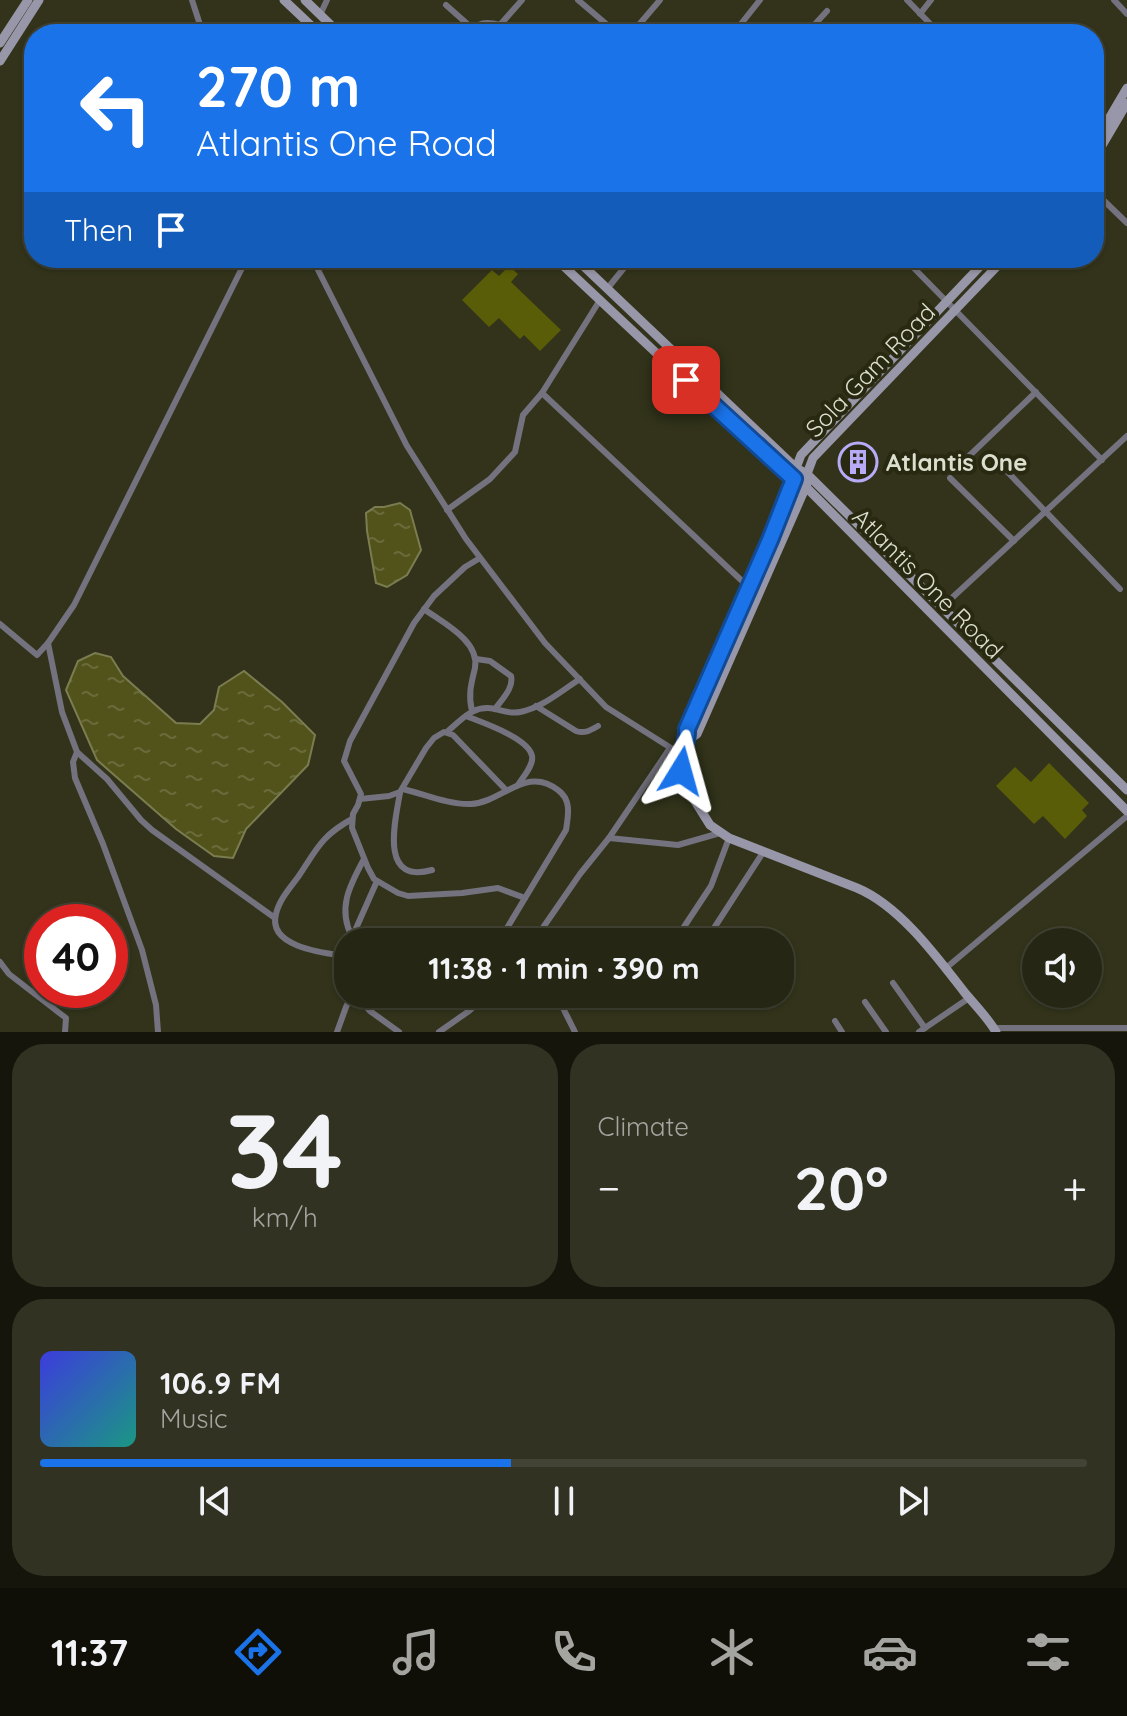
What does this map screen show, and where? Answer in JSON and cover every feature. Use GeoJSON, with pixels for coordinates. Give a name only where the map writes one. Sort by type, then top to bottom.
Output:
{"type":"FeatureCollection","features":[{"type":"Feature","properties":{"kind":"street"},"geometry":{"type":"LineString","coordinates":[[0,43],[28,0]]}},
{"type":"Feature","properties":{"kind":"street"},"geometry":{"type":"LineString","coordinates":[[0,61],[39,0]]}},
{"type":"Feature","properties":{"kind":"street"},"geometry":{"type":"LineString","coordinates":[[192,0],[200,24]]}},
{"type":"Feature","properties":{"kind":"street"},"geometry":{"type":"LineString","coordinates":[[284,0],[309,24]]}},
{"type":"Feature","properties":{"kind":"street"},"geometry":{"type":"LineString","coordinates":[[305,0],[329,24]]}},
{"type":"Feature","properties":{"kind":"street"},"geometry":{"type":"LineString","coordinates":[[320,15],[327,0]]}},
{"type":"Feature","properties":{"kind":"street"},"geometry":{"type":"LineString","coordinates":[[501,24],[522,0]]}},
{"type":"Feature","properties":{"kind":"street"},"geometry":{"type":"LineString","coordinates":[[578,0],[606,24]]}},
{"type":"Feature","properties":{"kind":"street"},"geometry":{"type":"LineString","coordinates":[[640,24],[660,0]]}},
{"type":"Feature","properties":{"kind":"street"},"geometry":{"type":"LineString","coordinates":[[741,24],[760,0]]}},
{"type":"Feature","properties":{"kind":"street"},"geometry":{"type":"LineString","coordinates":[[907,0],[930,24]]}},
{"type":"Feature","properties":{"kind":"street"},"geometry":{"type":"LineString","coordinates":[[920,14],[931,0]]}},
{"type":"Feature","properties":{"kind":"street"},"geometry":{"type":"LineString","coordinates":[[1114,0],[1127,14]]}},
{"type":"Feature","properties":{"kind":"street"},"geometry":{"type":"LineString","coordinates":[[446,5],[464,24]]}},
{"type":"Feature","properties":{"kind":"street"},"geometry":{"type":"LineString","coordinates":[[815,24],[827,11]]}},
{"type":"Feature","properties":{"kind":"street"},"geometry":{"type":"LineString","coordinates":[[1104,127],[1127,88]]}},
{"type":"Feature","properties":{"kind":"street"},"geometry":{"type":"LineString","coordinates":[[1104,142],[1127,103]]}},
{"type":"Feature","properties":{"kind":"street"},"geometry":{"type":"LineString","coordinates":[[1104,201],[1127,223]]}},
{"type":"Feature","properties":{"kind":"street"},"geometry":{"type":"LineString","coordinates":[[0,624],[37,655],[74,605],[242,268]]}},
{"type":"Feature","properties":{"kind":"street"},"geometry":{"type":"LineString","coordinates":[[317,268],[407,446],[466,539],[545,643],[606,707],[682,755],[681,770],[690,793],[710,825],[725,835],[876,898],[909,927],[946,968],[995,1030],[1127,1028]]}},
{"type":"Feature","properties":{"kind":"street","name":"Atlantis One Road"},"geometry":{"type":"LineString","coordinates":[[566,268],[797,485],[805,486],[1127,814]]}},
{"type":"Feature","properties":{"kind":"street","name":"Atlantis One Road"},"geometry":{"type":"LineString","coordinates":[[585,268],[796,468],[807,474],[1127,790]]}},
{"type":"Feature","properties":{"kind":"street"},"geometry":{"type":"LineString","coordinates":[[607,289],[624,268]]}},
{"type":"Feature","properties":{"kind":"street"},"geometry":{"type":"LineString","coordinates":[[914,268],[1102,460]]}},
{"type":"Feature","properties":{"kind":"street","name":"Sola Gam Road"},"geometry":{"type":"LineString","coordinates":[[682,755],[688,740],[687,729],[770,540],[801,455],[978,268]]}},
{"type":"Feature","properties":{"kind":"street","name":"Sola Gam Road"},"geometry":{"type":"LineString","coordinates":[[688,740],[697,734],[807,484],[813,458],[995,268]]}},
{"type":"Feature","properties":{"kind":"street"},"geometry":{"type":"LineString","coordinates":[[447,510],[490,479],[515,452],[523,415],[542,393],[600,300]]}},
{"type":"Feature","properties":{"kind":"street"},"geometry":{"type":"LineString","coordinates":[[968,457],[1036,392]]}},
{"type":"Feature","properties":{"kind":"street"},"geometry":{"type":"LineString","coordinates":[[542,393],[757,595]]}},
{"type":"Feature","properties":{"kind":"street"},"geometry":{"type":"LineString","coordinates":[[941,608],[1127,436]]}},
{"type":"Feature","properties":{"kind":"street"},"geometry":{"type":"LineString","coordinates":[[998,462],[1120,589]]}},
{"type":"Feature","properties":{"kind":"street"},"geometry":{"type":"LineString","coordinates":[[950,478],[1014,541]]}},
{"type":"Feature","properties":{"kind":"street"},"geometry":{"type":"LineString","coordinates":[[480,558],[434,596],[414,623],[350,741],[344,761],[361,794],[352,828],[368,868],[377,881],[398,893],[408,896],[498,888],[525,898]]}},
{"type":"Feature","properties":{"kind":"street"},"geometry":{"type":"LineString","coordinates":[[424,609],[464,639],[476,659],[469,714]]}},
{"type":"Feature","properties":{"kind":"street"},"geometry":{"type":"LineString","coordinates":[[48,643],[62,712],[77,752],[107,779],[141,820],[161,838],[275,918]]}},
{"type":"Feature","properties":{"kind":"street"},"geometry":{"type":"LineString","coordinates":[[476,659],[490,661],[511,676],[510,687],[495,709]]}},
{"type":"Feature","properties":{"kind":"street"},"geometry":{"type":"LineString","coordinates":[[432,870],[419,873],[402,867],[394,851],[393,839],[402,790],[426,748],[441,733],[447,732],[478,708],[517,713],[536,706],[580,679]]}},
{"type":"Feature","properties":{"kind":"street"},"geometry":{"type":"LineString","coordinates":[[536,706],[576,731],[589,731],[598,726]]}},
{"type":"Feature","properties":{"kind":"street"},"geometry":{"type":"LineString","coordinates":[[469,714],[529,748],[531,763],[518,785]]}},
{"type":"Feature","properties":{"kind":"street"},"geometry":{"type":"LineString","coordinates":[[447,732],[506,790]]}},
{"type":"Feature","properties":{"kind":"street"},"geometry":{"type":"LineString","coordinates":[[543,928],[670,748]]}},
{"type":"Feature","properties":{"kind":"street"},"geometry":{"type":"LineString","coordinates":[[77,752],[73,762],[75,778],[142,950],[156,1005],[158,1032]]}},
{"type":"Feature","properties":{"kind":"street"},"geometry":{"type":"LineString","coordinates":[[360,799],[389,796],[402,790],[471,804],[488,801],[518,785],[540,781],[562,793],[569,812],[566,830],[508,928]]}},
{"type":"Feature","properties":{"kind":"street"},"geometry":{"type":"LineString","coordinates":[[946,968],[1127,814]]}},
{"type":"Feature","properties":{"kind":"street"},"geometry":{"type":"LineString","coordinates":[[334,952],[319,953],[295,944],[278,933],[275,918],[281,902],[320,842],[352,819]]}},
{"type":"Feature","properties":{"kind":"street"},"geometry":{"type":"LineString","coordinates":[[609,838],[678,845],[725,835]]}},
{"type":"Feature","properties":{"kind":"street"},"geometry":{"type":"LineString","coordinates":[[683,928],[711,886],[725,835]]}},
{"type":"Feature","properties":{"kind":"street"},"geometry":{"type":"LineString","coordinates":[[714,928],[764,851]]}},
{"type":"Feature","properties":{"kind":"street"},"geometry":{"type":"LineString","coordinates":[[347,928],[345,898],[364,859]]}},
{"type":"Feature","properties":{"kind":"street"},"geometry":{"type":"LineString","coordinates":[[356,928],[377,881]]}},
{"type":"Feature","properties":{"kind":"street"},"geometry":{"type":"LineString","coordinates":[[0,962],[9,974],[66,1018],[65,1032]]}},
{"type":"Feature","properties":{"kind":"street"},"geometry":{"type":"LineString","coordinates":[[893,983],[926,1030],[969,998]]}},
{"type":"Feature","properties":{"kind":"street"},"geometry":{"type":"LineString","coordinates":[[865,1002],[886,1032]]}},
{"type":"Feature","properties":{"kind":"street"},"geometry":{"type":"LineString","coordinates":[[337,1032],[346,1008]]}},
{"type":"Feature","properties":{"kind":"street"},"geometry":{"type":"LineString","coordinates":[[367,1008],[399,1032]]}},
{"type":"Feature","properties":{"kind":"street"},"geometry":{"type":"LineString","coordinates":[[439,1032],[472,1008]]}},
{"type":"Feature","properties":{"kind":"street"},"geometry":{"type":"LineString","coordinates":[[563,1008],[575,1032]]}},
{"type":"Feature","properties":{"kind":"street"},"geometry":{"type":"LineString","coordinates":[[835,1021],[842,1032]]}},
{"type":"Feature","properties":{"kind":"shaded area"},"geometry":{"type":"Polygon","coordinates":[[[511,268],[518,274],[511,282],[561,330],[540,351],[524,335],[520,339],[499,318],[489,327],[462,300],[492,270],[499,276],[511,268]]]}},
{"type":"Feature","properties":{"kind":"shaded area"},"geometry":{"type":"Polygon","coordinates":[[[1049,763],[1089,803],[1082,810],[1087,816],[1065,839],[1043,816],[1034,824],[996,786],[1015,767],[1031,782],[1049,763]]]}},
{"type":"Feature","properties":{"kind":"water"},"geometry":{"type":"Polygon","coordinates":[[[400,503],[410,510],[421,550],[407,575],[387,587],[376,583],[366,513],[375,507],[400,503]]]}},
{"type":"Feature","properties":{"kind":"water"},"geometry":{"type":"Polygon","coordinates":[[[95,653],[111,657],[123,676],[176,723],[200,724],[214,710],[219,687],[244,671],[282,702],[315,735],[308,765],[246,829],[233,858],[214,856],[176,829],[97,760],[66,690],[78,661],[95,653]]]}},
{"type":"Feature","properties":{"kind":"place","name":"Atlantis One"},"geometry":{"type":"Point","coordinates":[858,462]}},
{"type":"Feature","properties":{"kind":"route"},"geometry":{"type":"LineString","coordinates":[[681,771],[680,762],[688,740],[687,729],[794,479],[686,380]]}}]}
